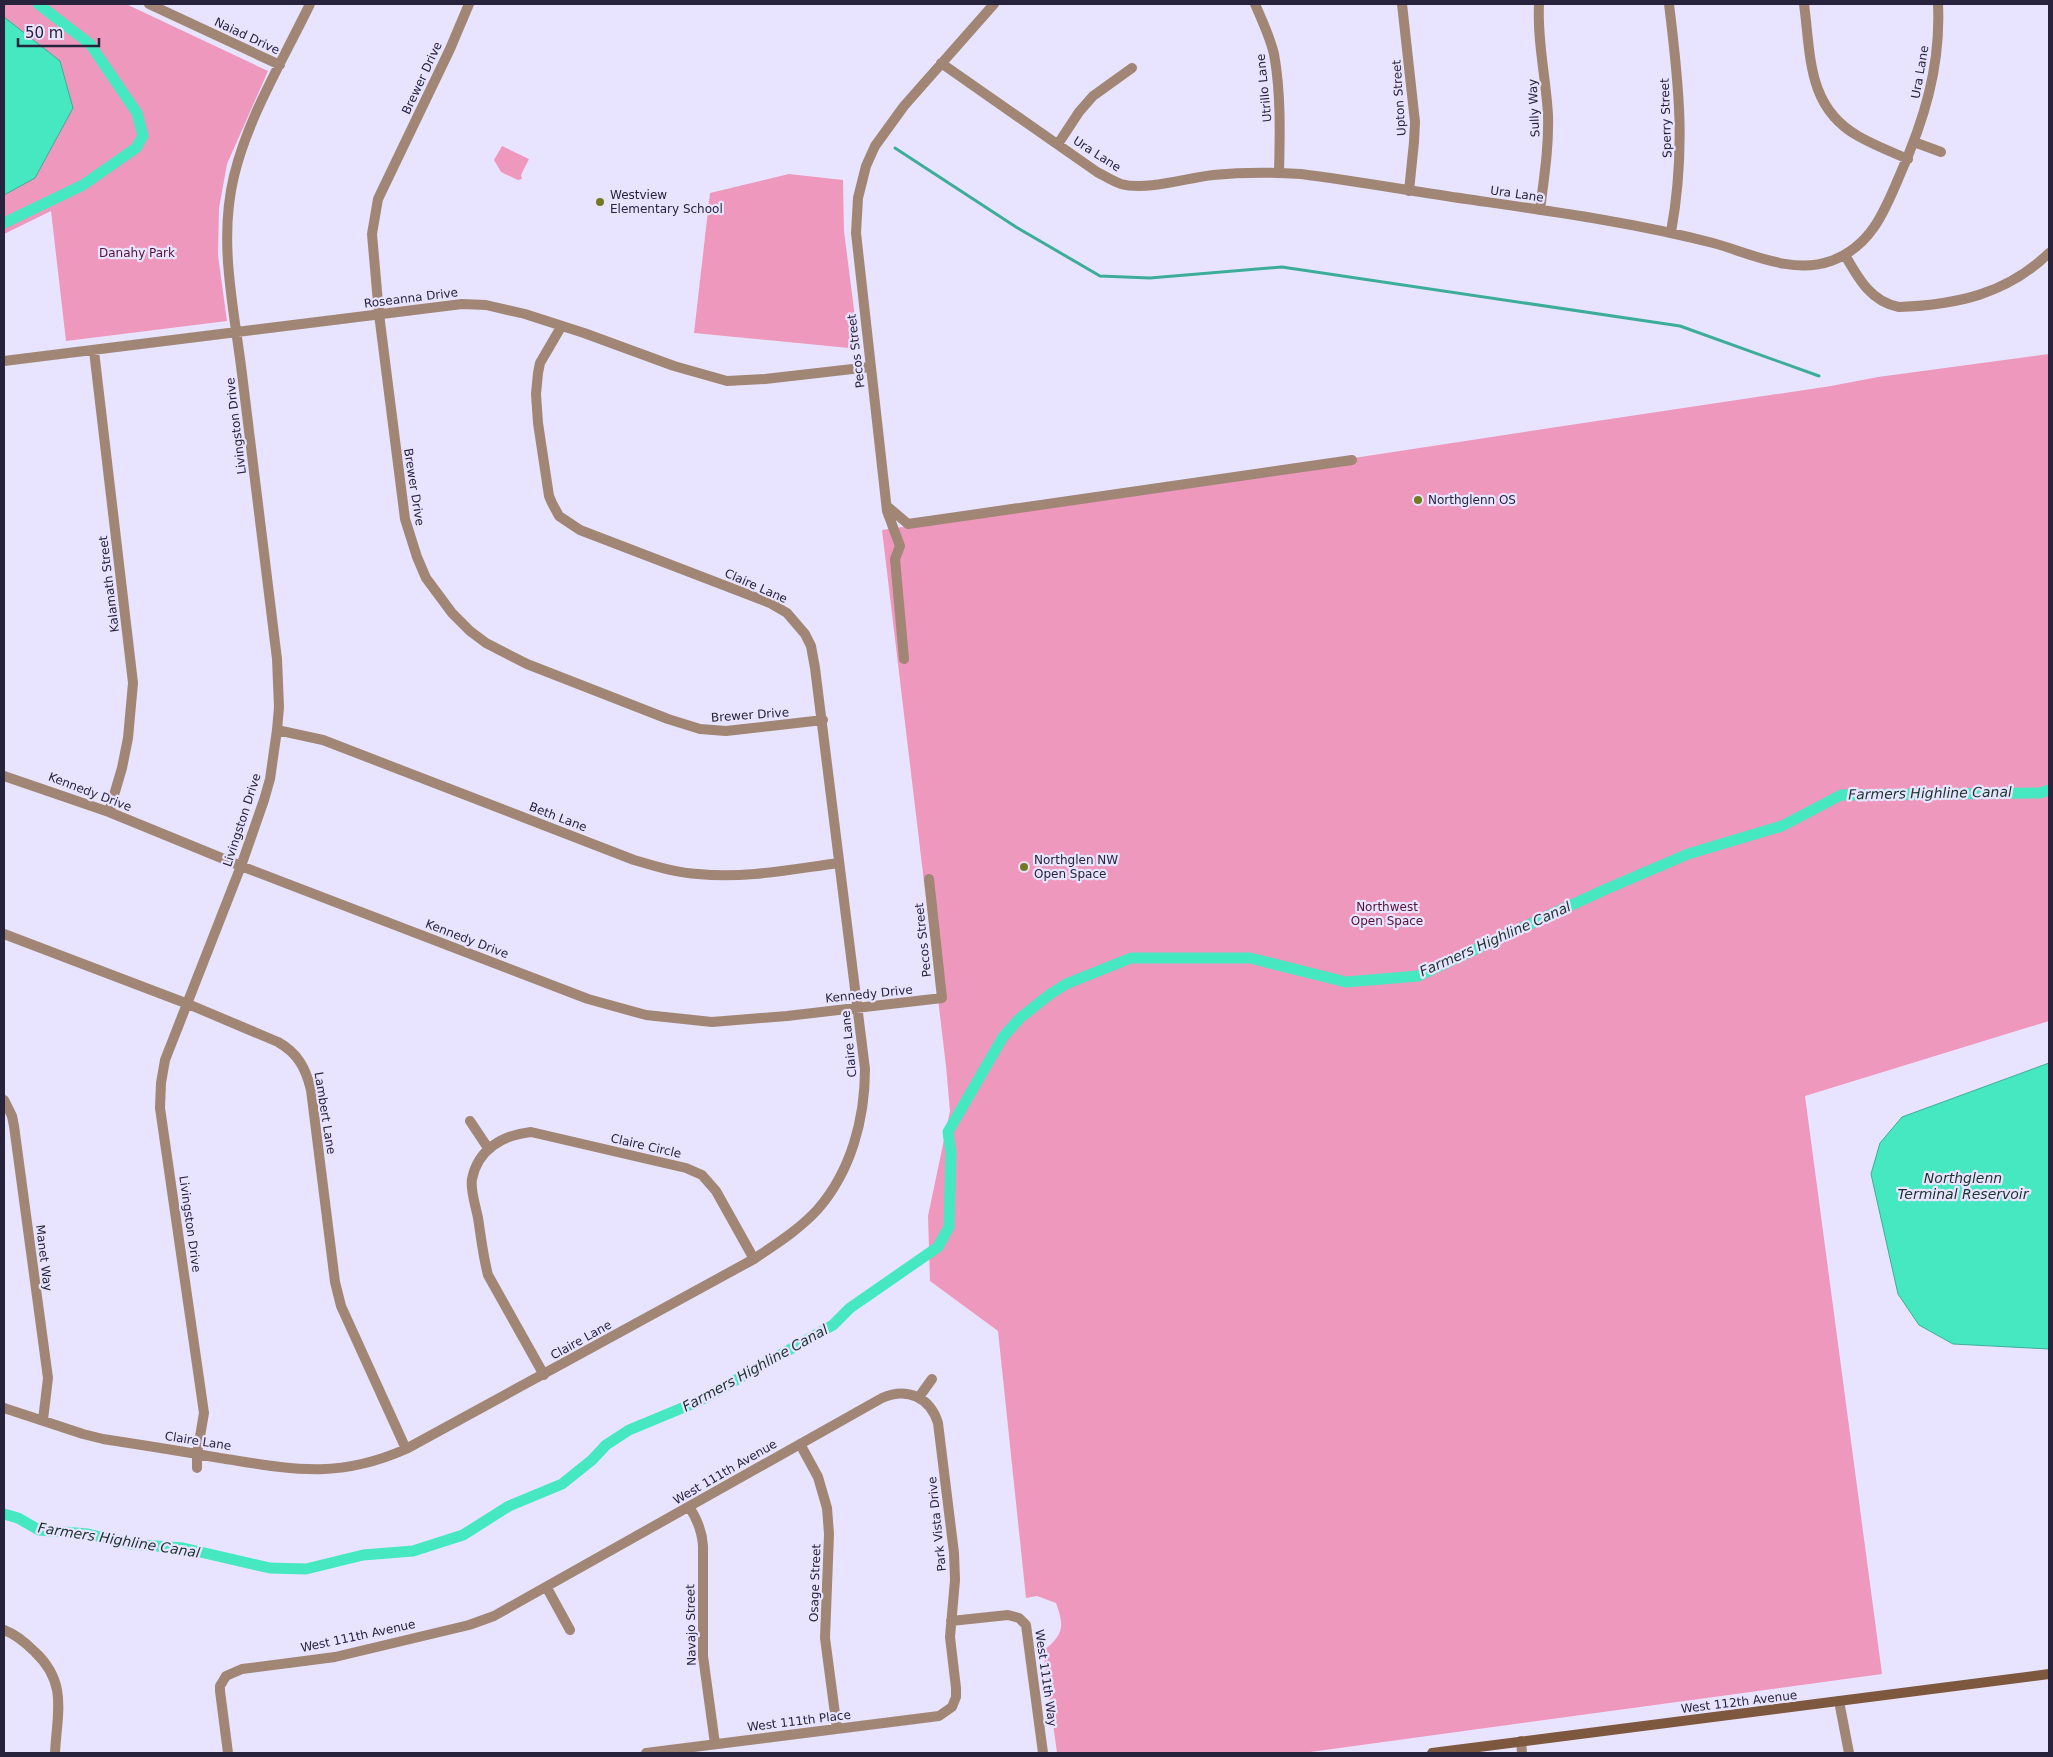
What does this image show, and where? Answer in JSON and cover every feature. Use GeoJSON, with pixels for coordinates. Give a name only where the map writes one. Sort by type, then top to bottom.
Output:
{"type":"FeatureCollection","features":[{"type":"Feature","properties":{"kind":"main road","name":"West 112th Avenue"},"geometry":{"type":"LineString","coordinates":[[1432,1753],[2049,1674]]}},
{"type":"Feature","properties":{"kind":"street","name":"Livingston Drive"},"geometry":{"type":"LineString","coordinates":[[197,1468],[197,1454],[204,1413],[160,1108],[161,1083],[165,1060],[241,866],[264,800],[270,779],[277,730],[279,707],[277,659],[226,246],[230,195],[239,156],[310,4]]}},
{"type":"Feature","properties":{"kind":"street","name":"Brewer Drive"},"geometry":{"type":"LineString","coordinates":[[469,4],[450,49],[378,199],[372,234],[399,480],[408,532],[416,557],[432,588],[452,613],[470,631],[486,643],[527,664],[668,719],[700,729],[726,732],[823,720]]}},
{"type":"Feature","properties":{"kind":"street","name":"Pecos Street"},"geometry":{"type":"LineString","coordinates":[[904,659],[895,559],[900,546],[887,512],[888,507],[870,367],[856,233],[860,191],[866,166],[879,140],[904,106],[994,4]]}},
{"type":"Feature","properties":{"kind":"street","name":"Utrillo Lane"},"geometry":{"type":"LineString","coordinates":[[1255,4],[1271,44],[1275,67],[1280,125],[1279,173]]}},
{"type":"Feature","properties":{"kind":"street","name":"Upton Street"},"geometry":{"type":"LineString","coordinates":[[1402,4],[1414,122],[1409,191]]}},
{"type":"Feature","properties":{"kind":"street","name":"Sully Way"},"geometry":{"type":"LineString","coordinates":[[1539,4],[1538,17],[1546,86],[1548,134],[1540,210]]}},
{"type":"Feature","properties":{"kind":"street","name":"Sperry Street"},"geometry":{"type":"LineString","coordinates":[[1669,4],[1680,116],[1680,162],[1671,232]]}},
{"type":"Feature","properties":{"kind":"street"},"geometry":{"type":"LineString","coordinates":[[1804,4],[1814,81],[1825,108],[1857,136],[1908,159]]}},
{"type":"Feature","properties":{"kind":"street","name":"Ura Lane"},"geometry":{"type":"LineString","coordinates":[[941,63],[1097,172],[1123,184],[1149,185],[1242,172],[1279,173],[1337,179],[1671,232],[1788,265],[1810,266],[1845,255],[1858,246],[1872,232],[1883,214],[1908,159],[1927,106],[1935,70],[1938,40],[1938,4]]}},
{"type":"Feature","properties":{"kind":"street","name":"Naiad Drive"},"geometry":{"type":"LineString","coordinates":[[154,5],[280,65]]}},
{"type":"Feature","properties":{"kind":"street","name":"Ura Lane"},"geometry":{"type":"LineString","coordinates":[[1058,144],[1093,96],[1132,68]]}},
{"type":"Feature","properties":{"kind":"street"},"geometry":{"type":"LineString","coordinates":[[1914,142],[1942,152]]}},
{"type":"Feature","properties":{"kind":"street"},"geometry":{"type":"LineString","coordinates":[[1845,255],[1855,273],[1874,296],[1899,307],[1962,300],[1985,294],[2027,272],[2049,253]]}},
{"type":"Feature","properties":{"kind":"street","name":"Roseanna Drive"},"geometry":{"type":"LineString","coordinates":[[4,361],[451,305],[486,305],[525,314],[584,333],[674,366],[727,381],[765,379],[870,367]]}},
{"type":"Feature","properties":{"kind":"street","name":"Claire Lane"},"geometry":{"type":"LineString","coordinates":[[4,1408],[103,1439],[281,1467],[321,1470],[370,1463],[406,1449],[754,1259],[798,1227],[817,1210],[846,1164],[860,1121],[865,1087],[865,1069],[823,720],[811,646],[805,634],[787,613],[770,603],[580,530],[559,516],[549,496],[536,394],[540,363],[561,326]]}},
{"type":"Feature","properties":{"kind":"street","name":"Kalamath Street"},"geometry":{"type":"LineString","coordinates":[[94,351],[133,683],[127,746],[108,812]]}},
{"type":"Feature","properties":{"kind":"street"},"geometry":{"type":"LineString","coordinates":[[888,507],[908,524],[1352,460]]}},
{"type":"Feature","properties":{"kind":"street","name":"Beth Lane"},"geometry":{"type":"LineString","coordinates":[[277,730],[323,740],[634,860],[676,871],[697,874],[738,875],[839,864]]}},
{"type":"Feature","properties":{"kind":"street","name":"Kennedy Drive"},"geometry":{"type":"LineString","coordinates":[[4,776],[108,812],[241,866],[588,999],[646,1015],[712,1022],[761,1019],[942,998]]}},
{"type":"Feature","properties":{"kind":"street","name":"Pecos Street"},"geometry":{"type":"LineString","coordinates":[[929,880],[942,998]]}},
{"type":"Feature","properties":{"kind":"street","name":"Lambert Lane"},"geometry":{"type":"LineString","coordinates":[[4,934],[188,1004],[278,1042],[291,1050],[304,1066],[310,1090],[335,1282],[341,1306],[406,1449]]}},
{"type":"Feature","properties":{"kind":"street","name":"Manet Way"},"geometry":{"type":"LineString","coordinates":[[4,1100],[12,1116],[14,1126],[48,1378],[43,1420]]}},
{"type":"Feature","properties":{"kind":"street"},"geometry":{"type":"LineString","coordinates":[[470,1121],[488,1148],[478,1163],[472,1181],[488,1275],[544,1374]]}},
{"type":"Feature","properties":{"kind":"street","name":"Claire Circle"},"geometry":{"type":"LineString","coordinates":[[488,1148],[516,1134],[531,1132],[686,1168],[702,1175],[716,1191],[754,1259]]}},
{"type":"Feature","properties":{"kind":"street"},"geometry":{"type":"LineString","coordinates":[[919,1397],[932,1379]]}},
{"type":"Feature","properties":{"kind":"street","name":"West 111th Avenue"},"geometry":{"type":"LineString","coordinates":[[228,1753],[220,1691],[222,1681],[226,1676],[242,1669],[335,1656],[469,1625],[494,1616],[892,1394],[902,1392],[919,1397]]}},
{"type":"Feature","properties":{"kind":"street","name":"Park Vista Drive"},"geometry":{"type":"LineString","coordinates":[[919,1397],[931,1407],[938,1423],[954,1553],[955,1580],[951,1621],[956,1697],[952,1707]]}},
{"type":"Feature","properties":{"kind":"street","name":"Osage Street"},"geometry":{"type":"LineString","coordinates":[[800,1444],[818,1477],[826,1508],[829,1534],[825,1638],[837,1729]]}},
{"type":"Feature","properties":{"kind":"street","name":"Navajo Street"},"geometry":{"type":"LineString","coordinates":[[689,1507],[698,1520],[702,1538],[703,1656],[715,1744]]}},
{"type":"Feature","properties":{"kind":"street"},"geometry":{"type":"LineString","coordinates":[[547,1588],[570,1630]]}},
{"type":"Feature","properties":{"kind":"street","name":"West 111th Way"},"geometry":{"type":"LineString","coordinates":[[951,1621],[1008,1615],[1018,1618],[1026,1625],[1043,1753]]}},
{"type":"Feature","properties":{"kind":"street"},"geometry":{"type":"LineString","coordinates":[[4,1630],[28,1645],[46,1663],[55,1678],[59,1694],[55,1753]]}},
{"type":"Feature","properties":{"kind":"street"},"geometry":{"type":"LineString","coordinates":[[1839,1702],[1849,1753]]}},
{"type":"Feature","properties":{"kind":"street","name":"West 111th Place"},"geometry":{"type":"LineString","coordinates":[[646,1753],[939,1716],[952,1707]]}},
{"type":"Feature","properties":{"kind":"street"},"geometry":{"type":"LineString","coordinates":[[1521,1741],[1522,1753]]}},
{"type":"Feature","properties":{"kind":"green space","name":"Danahy Park"},"geometry":{"type":"Polygon","coordinates":[[[4,4],[126,4],[268,71],[227,164],[219,208],[218,255],[227,321],[66,341],[51,211],[4,234],[4,4]]]}},
{"type":"Feature","properties":{"kind":"green space"},"geometry":{"type":"Polygon","coordinates":[[[502,146],[529,159],[521,175],[522,179],[518,180],[501,172],[494,160],[502,146]]]}},
{"type":"Feature","properties":{"kind":"green space"},"geometry":{"type":"Polygon","coordinates":[[[789,174],[843,180],[844,231],[859,349],[694,333],[710,193],[789,174]]]}},
{"type":"Feature","properties":{"kind":"green space","name":"Northwest Open Space"},"geometry":{"type":"Polygon","coordinates":[[[2049,354],[2049,1021],[1805,1096],[1882,1674],[1303,1753],[1057,1753],[1043,1651],[1058,1635],[1061,1619],[1056,1603],[1037,1596],[1026,1598],[998,1331],[930,1281],[928,1216],[950,1111],[882,530],[1831,386],[1878,377],[2049,354]]]}},
{"type":"Feature","properties":{"kind":"water"},"geometry":{"type":"Polygon","coordinates":[[[4,17],[60,61],[73,108],[35,178],[4,195],[4,17]]]}},
{"type":"Feature","properties":{"kind":"water","name":"Northglenn Terminal Reservoir"},"geometry":{"type":"Polygon","coordinates":[[[2049,1063],[2049,1349],[1953,1344],[1919,1325],[1898,1294],[1871,1174],[1880,1143],[1902,1117],[2049,1063]]]}},
{"type":"Feature","properties":{"kind":"waterway"},"geometry":{"type":"LineString","coordinates":[[4,223],[83,185],[136,148],[143,136],[137,113],[90,44],[38,4]]}},
{"type":"Feature","properties":{"kind":"waterway"},"geometry":{"type":"LineString","coordinates":[[895,148],[1016,227],[1100,276],[1150,278],[1282,267],[1680,326],[1819,376]]}},
{"type":"Feature","properties":{"kind":"waterway","name":"Farmers Highline Canal"},"geometry":{"type":"LineString","coordinates":[[4,1514],[18,1518],[39,1530],[88,1534],[131,1544],[183,1548],[270,1568],[306,1569],[363,1555],[413,1551],[463,1535],[509,1506],[562,1484],[592,1460],[606,1445],[629,1430],[699,1401],[833,1325],[850,1308],[938,1247],[949,1227],[951,1153],[948,1132],[1003,1037],[1020,1018],[1066,984],[1131,958],[1250,958],[1346,982],[1418,976],[1604,890],[1688,854],[1782,826],[1841,795],[2040,793],[2049,790]]}},
{"type":"Feature","properties":{"kind":"place","name":"Westview Elementary School"},"geometry":{"type":"Point","coordinates":[600,202]}},
{"type":"Feature","properties":{"kind":"place","name":"Northglenn OS"},"geometry":{"type":"Point","coordinates":[1418,500]}},
{"type":"Feature","properties":{"kind":"place","name":"Northglen NW Open Space"},"geometry":{"type":"Point","coordinates":[1024,867]}}]}
